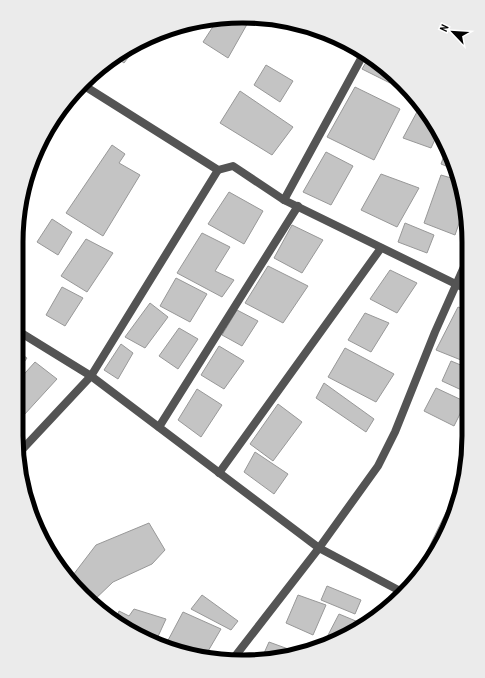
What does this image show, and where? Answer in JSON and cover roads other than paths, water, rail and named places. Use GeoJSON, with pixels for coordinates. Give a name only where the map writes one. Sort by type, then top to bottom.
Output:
{"type":"FeatureCollection","features":[{"type":"Feature","properties":{"kind":"street"},"geometry":{"type":"LineString","coordinates":[[284,200],[362,59]]}},
{"type":"Feature","properties":{"kind":"street"},"geometry":{"type":"LineString","coordinates":[[87,87],[218,170]]}},
{"type":"Feature","properties":{"kind":"street"},"geometry":{"type":"LineString","coordinates":[[23,449],[91,376],[218,170],[233,166],[284,200],[462,287]]}},
{"type":"Feature","properties":{"kind":"street"},"geometry":{"type":"LineString","coordinates":[[160,427],[298,206]]}},
{"type":"Feature","properties":{"kind":"street"},"geometry":{"type":"LineString","coordinates":[[219,473],[381,248]]}},
{"type":"Feature","properties":{"kind":"street"},"geometry":{"type":"LineString","coordinates":[[236,655],[319,548],[378,466],[395,432],[435,332],[462,272]]}},
{"type":"Feature","properties":{"kind":"street"},"geometry":{"type":"LineString","coordinates":[[23,333],[91,376],[319,548],[399,590]]}}]}
